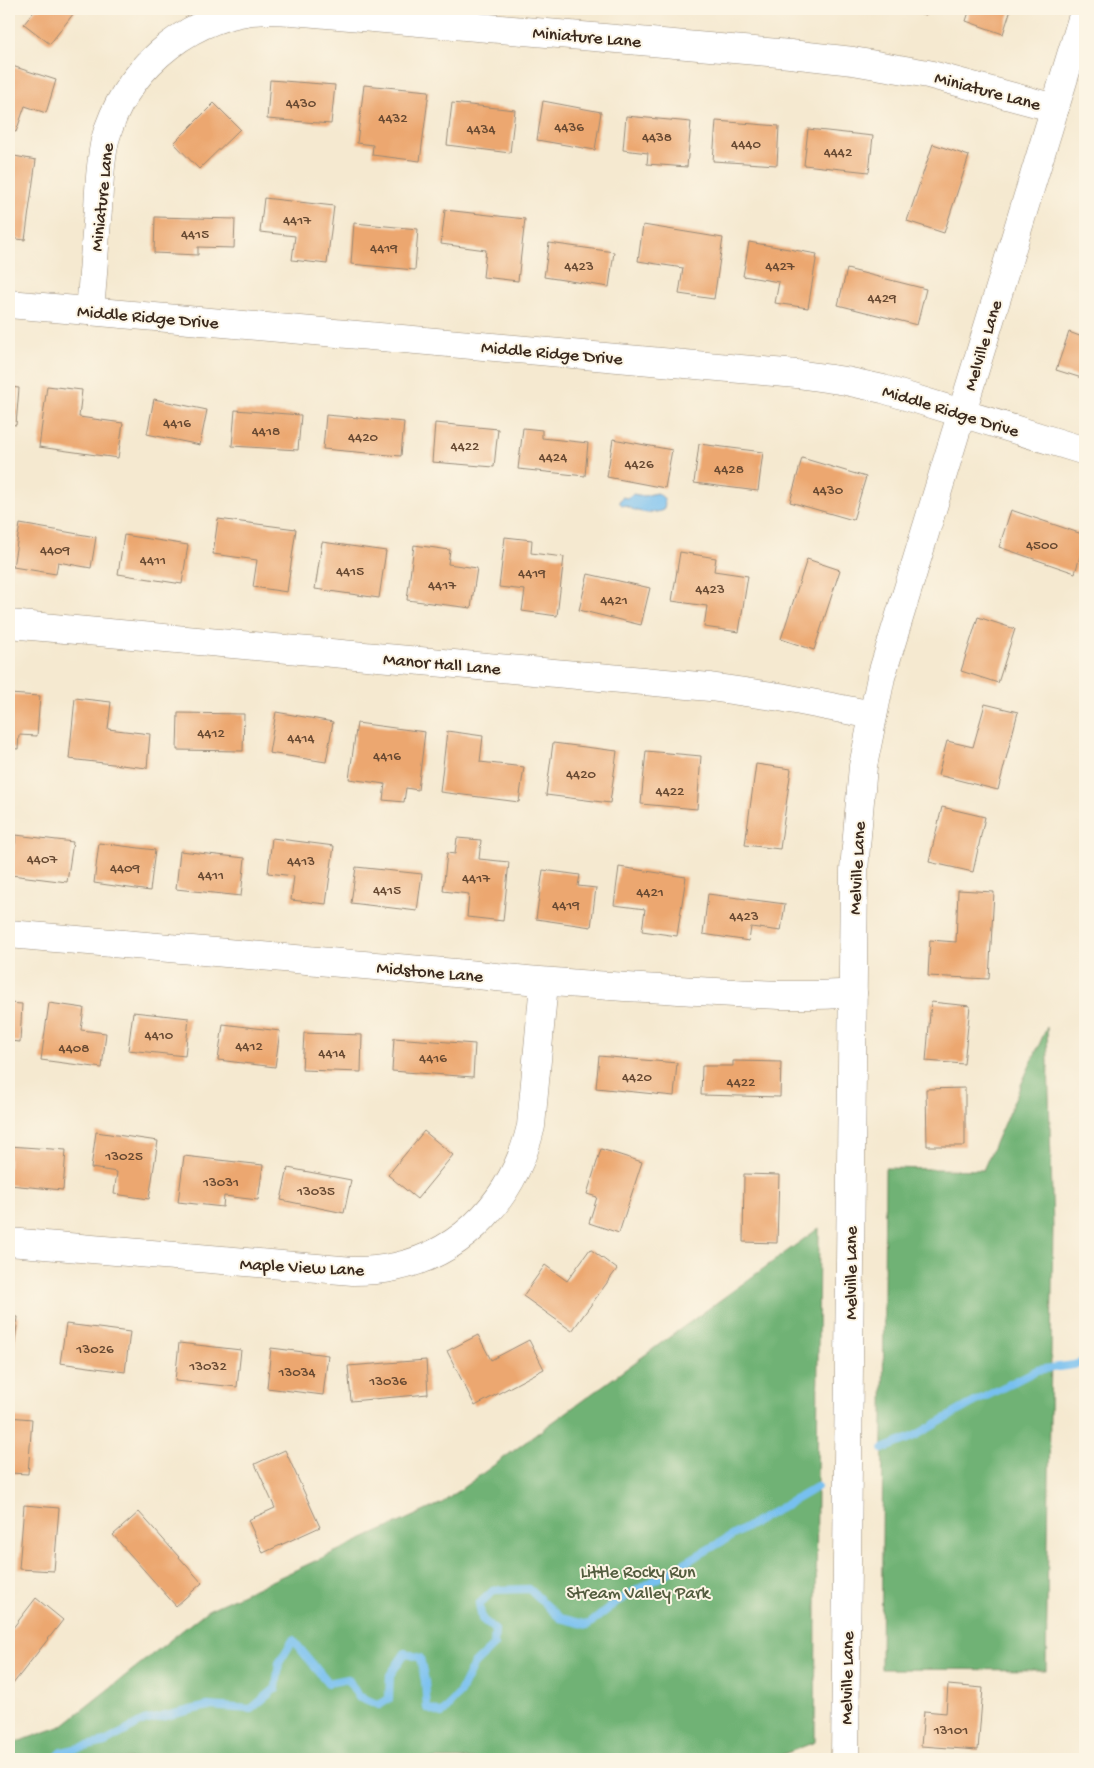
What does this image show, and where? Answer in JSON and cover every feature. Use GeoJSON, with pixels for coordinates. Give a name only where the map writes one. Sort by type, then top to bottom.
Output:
{"type":"FeatureCollection","features":[{"type":"Feature","properties":{"kind":"street","name":"Melville Lane"},"geometry":{"type":"LineString","coordinates":[[845,1759],[853,1107],[853,911],[856,832],[864,766],[881,677],[1085,9]]}},
{"type":"Feature","properties":{"kind":"street","name":"Miniature Lane"},"geometry":{"type":"LineString","coordinates":[[90,311],[101,167],[105,141],[112,120],[128,89],[150,62],[181,37],[212,21],[233,15],[272,10],[292,11],[853,61],[928,74],[1055,108]]}},
{"type":"Feature","properties":{"kind":"street","name":"Middle Ridge Drive"},"geometry":{"type":"LineString","coordinates":[[9,304],[797,374],[846,381],[882,389],[1085,451]]}},
{"type":"Feature","properties":{"kind":"street","name":"Manor Hall Lane"},"geometry":{"type":"LineString","coordinates":[[9,624],[710,687],[780,697],[873,715]]}},
{"type":"Feature","properties":{"kind":"street","name":"Midstone Lane"},"geometry":{"type":"LineString","coordinates":[[9,934],[544,982],[741,994],[819,996],[853,993]]}},
{"type":"Feature","properties":{"kind":"street","name":"Maple View Lane"},"geometry":{"type":"LineString","coordinates":[[9,1242],[353,1271],[396,1267],[433,1254],[467,1233],[483,1219],[495,1205],[516,1172],[531,1126],[544,982]]}},
{"type":"Feature","properties":{"kind":"green space"},"geometry":{"type":"Polygon","coordinates":[[[1047,1027],[1053,1228],[1046,1670],[881,1669],[885,1168],[983,1170],[1047,1027]]]}},
{"type":"Feature","properties":{"kind":"green space","name":"Little Rocky Run Stream Valley Park"},"geometry":{"type":"Polygon","coordinates":[[[819,1228],[815,1742],[771,1759],[9,1759],[9,1745],[62,1726],[208,1610],[442,1503],[819,1228]]]}},
{"type":"Feature","properties":{"kind":"water"},"geometry":{"type":"Polygon","coordinates":[[[656,493],[665,502],[663,510],[656,512],[637,511],[619,502],[622,497],[627,498],[633,494],[644,496],[656,493]]]}},
{"type":"Feature","properties":{"kind":"building"},"geometry":{"type":"Polygon","coordinates":[[[36,9],[77,9],[50,44],[24,24],[36,9]]]}},
{"type":"Feature","properties":{"kind":"building"},"geometry":{"type":"Polygon","coordinates":[[[900,9],[927,9],[926,15],[900,9]]]}},
{"type":"Feature","properties":{"kind":"building"},"geometry":{"type":"Polygon","coordinates":[[[970,9],[1011,9],[1003,34],[966,21],[970,9]]]}},
{"type":"Feature","properties":{"kind":"building"},"geometry":{"type":"Polygon","coordinates":[[[9,65],[56,80],[46,113],[25,106],[16,132],[9,130],[9,65]]]}},
{"type":"Feature","properties":{"kind":"building"},"geometry":{"type":"Polygon","coordinates":[[[270,80],[335,85],[331,124],[267,119],[270,80]]]}},
{"type":"Feature","properties":{"kind":"building"},"geometry":{"type":"Polygon","coordinates":[[[364,85],[429,91],[420,161],[372,155],[373,145],[357,143],[364,85]]]}},
{"type":"Feature","properties":{"kind":"building"},"geometry":{"type":"Polygon","coordinates":[[[543,101],[601,112],[595,150],[537,140],[543,101]]]}},
{"type":"Feature","properties":{"kind":"building"},"geometry":{"type":"Polygon","coordinates":[[[214,103],[240,129],[199,169],[174,143],[214,103]]]}},
{"type":"Feature","properties":{"kind":"building"},"geometry":{"type":"Polygon","coordinates":[[[452,103],[515,110],[510,153],[447,145],[452,103]]]}},
{"type":"Feature","properties":{"kind":"building"},"geometry":{"type":"Polygon","coordinates":[[[626,116],[691,122],[687,167],[647,164],[648,153],[623,150],[626,116]]]}},
{"type":"Feature","properties":{"kind":"building"},"geometry":{"type":"Polygon","coordinates":[[[716,121],[779,126],[777,165],[713,161],[716,121]]]}},
{"type":"Feature","properties":{"kind":"building"},"geometry":{"type":"Polygon","coordinates":[[[808,129],[873,136],[869,172],[804,165],[808,129]]]}},
{"type":"Feature","properties":{"kind":"building"},"geometry":{"type":"Polygon","coordinates":[[[933,144],[969,156],[944,233],[907,221],[933,144]]]}},
{"type":"Feature","properties":{"kind":"building"},"geometry":{"type":"Polygon","coordinates":[[[9,155],[36,160],[25,240],[9,238],[9,155]]]}},
{"type":"Feature","properties":{"kind":"building"},"geometry":{"type":"Polygon","coordinates":[[[264,198],[334,206],[327,264],[292,260],[295,236],[260,232],[264,198]]]}},
{"type":"Feature","properties":{"kind":"building"},"geometry":{"type":"Polygon","coordinates":[[[445,210],[525,219],[518,281],[483,277],[486,250],[441,244],[445,210]]]}},
{"type":"Feature","properties":{"kind":"building"},"geometry":{"type":"Polygon","coordinates":[[[155,217],[235,219],[234,248],[198,247],[198,255],[154,253],[155,217]]]}},
{"type":"Feature","properties":{"kind":"building"},"geometry":{"type":"Polygon","coordinates":[[[354,223],[418,229],[415,270],[351,264],[354,223]]]}},
{"type":"Feature","properties":{"kind":"building"},"geometry":{"type":"Polygon","coordinates":[[[643,225],[723,238],[714,299],[679,294],[683,268],[638,261],[643,225]]]}},
{"type":"Feature","properties":{"kind":"building"},"geometry":{"type":"Polygon","coordinates":[[[749,242],[817,254],[808,308],[775,303],[779,282],[743,276],[749,242]]]}},
{"type":"Feature","properties":{"kind":"building"},"geometry":{"type":"Polygon","coordinates":[[[549,243],[614,252],[609,287],[544,277],[549,243]]]}},
{"type":"Feature","properties":{"kind":"building"},"geometry":{"type":"Polygon","coordinates":[[[847,269],[926,289],[917,325],[838,305],[847,269]]]}},
{"type":"Feature","properties":{"kind":"building"},"geometry":{"type":"Polygon","coordinates":[[[1069,332],[1085,338],[1085,379],[1056,370],[1069,332]]]}},
{"type":"Feature","properties":{"kind":"building"},"geometry":{"type":"Polygon","coordinates":[[[47,386],[82,390],[79,417],[123,423],[118,458],[39,447],[47,386]]]}},
{"type":"Feature","properties":{"kind":"building"},"geometry":{"type":"Polygon","coordinates":[[[9,387],[19,388],[16,425],[9,424],[9,387]]]}},
{"type":"Feature","properties":{"kind":"building"},"geometry":{"type":"Polygon","coordinates":[[[154,399],[207,410],[200,445],[147,434],[154,399]]]}},
{"type":"Feature","properties":{"kind":"building"},"geometry":{"type":"Polygon","coordinates":[[[235,410],[301,415],[298,450],[232,446],[235,410]]]}},
{"type":"Feature","properties":{"kind":"building"},"geometry":{"type":"Polygon","coordinates":[[[326,415],[404,422],[401,456],[323,449],[326,415]]]}},
{"type":"Feature","properties":{"kind":"building"},"geometry":{"type":"Polygon","coordinates":[[[435,423],[498,429],[494,467],[432,462],[435,423]]]}},
{"type":"Feature","properties":{"kind":"building"},"geometry":{"type":"Polygon","coordinates":[[[523,428],[542,430],[542,438],[588,443],[585,476],[518,469],[523,428]]]}},
{"type":"Feature","properties":{"kind":"building"},"geometry":{"type":"Polygon","coordinates":[[[613,439],[672,450],[665,488],[607,477],[613,439]]]}},
{"type":"Feature","properties":{"kind":"building"},"geometry":{"type":"Polygon","coordinates":[[[699,444],[763,452],[758,491],[694,483],[699,444]]]}},
{"type":"Feature","properties":{"kind":"building"},"geometry":{"type":"Polygon","coordinates":[[[802,458],[866,477],[853,520],[790,502],[802,458]]]}},
{"type":"Feature","properties":{"kind":"building"},"geometry":{"type":"Polygon","coordinates":[[[1011,510],[1085,535],[1075,573],[999,547],[1011,510]]]}},
{"type":"Feature","properties":{"kind":"building"},"geometry":{"type":"Polygon","coordinates":[[[218,519],[296,529],[287,592],[253,587],[257,560],[213,554],[218,519]]]}},
{"type":"Feature","properties":{"kind":"building"},"geometry":{"type":"Polygon","coordinates":[[[20,524],[96,537],[91,568],[58,562],[56,574],[13,567],[20,524]]]}},
{"type":"Feature","properties":{"kind":"building"},"geometry":{"type":"Polygon","coordinates":[[[124,535],[188,545],[182,584],[118,574],[124,535]]]}},
{"type":"Feature","properties":{"kind":"building"},"geometry":{"type":"Polygon","coordinates":[[[505,537],[532,540],[531,553],[564,557],[557,616],[522,611],[525,590],[499,587],[505,537]]]}},
{"type":"Feature","properties":{"kind":"building"},"geometry":{"type":"Polygon","coordinates":[[[322,542],[386,551],[379,598],[315,589],[322,542]]]}},
{"type":"Feature","properties":{"kind":"building"},"geometry":{"type":"Polygon","coordinates":[[[414,545],[450,550],[448,564],[477,568],[471,608],[407,600],[414,545]]]}},
{"type":"Feature","properties":{"kind":"building"},"geometry":{"type":"Polygon","coordinates":[[[680,552],[716,558],[714,571],[748,576],[739,632],[704,627],[707,606],[672,601],[680,552]]]}},
{"type":"Feature","properties":{"kind":"building"},"geometry":{"type":"Polygon","coordinates":[[[807,559],[840,570],[814,650],[781,639],[807,559]]]}},
{"type":"Feature","properties":{"kind":"building"},"geometry":{"type":"Polygon","coordinates":[[[588,574],[650,588],[641,625],[579,610],[588,574]]]}},
{"type":"Feature","properties":{"kind":"building"},"geometry":{"type":"Polygon","coordinates":[[[978,617],[1015,629],[998,683],[961,671],[978,617]]]}},
{"type":"Feature","properties":{"kind":"building"},"geometry":{"type":"Polygon","coordinates":[[[9,694],[40,696],[37,736],[19,735],[18,749],[9,748],[9,694]]]}},
{"type":"Feature","properties":{"kind":"building"},"geometry":{"type":"Polygon","coordinates":[[[75,698],[111,702],[108,729],[150,734],[147,768],[69,759],[75,698]]]}},
{"type":"Feature","properties":{"kind":"building"},"geometry":{"type":"Polygon","coordinates":[[[985,704],[1018,712],[998,790],[938,775],[947,741],[973,747],[985,704]]]}},
{"type":"Feature","properties":{"kind":"building"},"geometry":{"type":"Polygon","coordinates":[[[276,712],[333,722],[326,762],[269,753],[276,712]]]}},
{"type":"Feature","properties":{"kind":"building"},"geometry":{"type":"Polygon","coordinates":[[[178,713],[244,714],[243,751],[177,750],[178,713]]]}},
{"type":"Feature","properties":{"kind":"building"},"geometry":{"type":"Polygon","coordinates":[[[357,723],[425,732],[418,790],[406,788],[404,802],[383,800],[385,784],[349,779],[357,723]]]}},
{"type":"Feature","properties":{"kind":"building"},"geometry":{"type":"Polygon","coordinates":[[[447,731],[483,736],[480,762],[524,767],[519,802],[440,792],[447,731]]]}},
{"type":"Feature","properties":{"kind":"building"},"geometry":{"type":"Polygon","coordinates":[[[553,743],[617,751],[610,803],[546,795],[553,743]]]}},
{"type":"Feature","properties":{"kind":"building"},"geometry":{"type":"Polygon","coordinates":[[[646,751],[701,756],[697,809],[641,804],[646,751]]]}},
{"type":"Feature","properties":{"kind":"building"},"geometry":{"type":"Polygon","coordinates":[[[756,764],[791,769],[780,849],[745,845],[756,764]]]}},
{"type":"Feature","properties":{"kind":"building"},"geometry":{"type":"Polygon","coordinates":[[[942,807],[985,817],[973,872],[929,862],[942,807]]]}},
{"type":"Feature","properties":{"kind":"building"},"geometry":{"type":"Polygon","coordinates":[[[16,835],[73,842],[67,882],[11,875],[16,835]]]}},
{"type":"Feature","properties":{"kind":"building"},"geometry":{"type":"Polygon","coordinates":[[[272,838],[334,846],[326,904],[291,900],[294,876],[268,873],[272,838]]]}},
{"type":"Feature","properties":{"kind":"building"},"geometry":{"type":"Polygon","coordinates":[[[457,838],[481,840],[479,859],[509,862],[503,921],[467,917],[469,894],[443,891],[447,853],[455,854],[457,838]]]}},
{"type":"Feature","properties":{"kind":"building"},"geometry":{"type":"Polygon","coordinates":[[[99,843],[155,850],[150,891],[94,883],[99,843]]]}},
{"type":"Feature","properties":{"kind":"building"},"geometry":{"type":"Polygon","coordinates":[[[180,851],[245,858],[241,896],[176,889],[180,851]]]}},
{"type":"Feature","properties":{"kind":"building"},"geometry":{"type":"Polygon","coordinates":[[[356,867],[422,874],[417,911],[351,903],[356,867]]]}},
{"type":"Feature","properties":{"kind":"building"},"geometry":{"type":"Polygon","coordinates":[[[619,867],[686,877],[677,936],[642,931],[645,909],[614,905],[619,867]]]}},
{"type":"Feature","properties":{"kind":"building"},"geometry":{"type":"Polygon","coordinates":[[[543,870],[580,875],[578,886],[596,888],[591,927],[536,919],[543,870]]]}},
{"type":"Feature","properties":{"kind":"building"},"geometry":{"type":"Polygon","coordinates":[[[958,890],[994,892],[989,979],[928,976],[930,940],[956,942],[958,890]]]}},
{"type":"Feature","properties":{"kind":"building"},"geometry":{"type":"Polygon","coordinates":[[[708,894],[785,904],[781,931],[751,927],[749,941],[703,934],[708,894]]]}},
{"type":"Feature","properties":{"kind":"building"},"geometry":{"type":"Polygon","coordinates":[[[931,1002],[970,1006],[964,1064],[926,1061],[931,1002]]]}},
{"type":"Feature","properties":{"kind":"building"},"geometry":{"type":"Polygon","coordinates":[[[9,1003],[22,1004],[20,1042],[9,1041],[9,1003]]]}},
{"type":"Feature","properties":{"kind":"building"},"geometry":{"type":"Polygon","coordinates":[[[49,1003],[84,1008],[81,1030],[106,1033],[102,1068],[41,1060],[49,1003]]]}},
{"type":"Feature","properties":{"kind":"building"},"geometry":{"type":"Polygon","coordinates":[[[133,1012],[189,1018],[185,1056],[128,1050],[133,1012]]]}},
{"type":"Feature","properties":{"kind":"building"},"geometry":{"type":"Polygon","coordinates":[[[223,1024],[280,1031],[275,1067],[218,1060],[223,1024]]]}},
{"type":"Feature","properties":{"kind":"building"},"geometry":{"type":"Polygon","coordinates":[[[304,1033],[362,1035],[361,1072],[302,1070],[304,1033]]]}},
{"type":"Feature","properties":{"kind":"building"},"geometry":{"type":"Polygon","coordinates":[[[394,1038],[475,1044],[473,1077],[392,1071],[394,1038]]]}},
{"type":"Feature","properties":{"kind":"building"},"geometry":{"type":"Polygon","coordinates":[[[599,1056],[677,1063],[674,1096],[596,1088],[599,1056]]]}},
{"type":"Feature","properties":{"kind":"building"},"geometry":{"type":"Polygon","coordinates":[[[733,1061],[781,1062],[780,1097],[701,1095],[702,1066],[733,1066],[733,1061]]]}},
{"type":"Feature","properties":{"kind":"building"},"geometry":{"type":"Polygon","coordinates":[[[965,1088],[965,1146],[927,1146],[926,1089],[965,1088]]]}},
{"type":"Feature","properties":{"kind":"building"},"geometry":{"type":"Polygon","coordinates":[[[424,1131],[453,1155],[417,1199],[388,1175],[424,1131]]]}},
{"type":"Feature","properties":{"kind":"building"},"geometry":{"type":"Polygon","coordinates":[[[96,1132],[158,1141],[149,1199],[114,1194],[117,1172],[91,1168],[96,1132]]]}},
{"type":"Feature","properties":{"kind":"building"},"geometry":{"type":"Polygon","coordinates":[[[9,1146],[66,1150],[63,1190],[9,1185],[9,1146]]]}},
{"type":"Feature","properties":{"kind":"building"},"geometry":{"type":"Polygon","coordinates":[[[601,1149],[642,1162],[619,1233],[589,1223],[597,1197],[587,1194],[601,1149]]]}},
{"type":"Feature","properties":{"kind":"building"},"geometry":{"type":"Polygon","coordinates":[[[184,1156],[263,1165],[258,1200],[224,1196],[223,1207],[178,1202],[184,1156]]]}},
{"type":"Feature","properties":{"kind":"building"},"geometry":{"type":"Polygon","coordinates":[[[288,1168],[351,1180],[344,1213],[281,1200],[288,1168]]]}},
{"type":"Feature","properties":{"kind":"building"},"geometry":{"type":"Polygon","coordinates":[[[744,1174],[779,1175],[777,1243],[743,1242],[744,1174]]]}},
{"type":"Feature","properties":{"kind":"building"},"geometry":{"type":"Polygon","coordinates":[[[590,1249],[617,1269],[572,1331],[523,1296],[545,1265],[567,1281],[590,1249]]]}},
{"type":"Feature","properties":{"kind":"building"},"geometry":{"type":"Polygon","coordinates":[[[9,1316],[18,1317],[10,1381],[9,1381],[9,1316]]]}},
{"type":"Feature","properties":{"kind":"building"},"geometry":{"type":"Polygon","coordinates":[[[66,1324],[130,1332],[125,1372],[60,1363],[66,1324]]]}},
{"type":"Feature","properties":{"kind":"building"},"geometry":{"type":"Polygon","coordinates":[[[478,1335],[491,1360],[529,1340],[544,1369],[475,1406],[447,1351],[478,1335]]]}},
{"type":"Feature","properties":{"kind":"building"},"geometry":{"type":"Polygon","coordinates":[[[179,1343],[241,1350],[237,1387],[175,1381],[179,1343]]]}},
{"type":"Feature","properties":{"kind":"building"},"geometry":{"type":"Polygon","coordinates":[[[271,1348],[328,1355],[323,1395],[267,1388],[271,1348]]]}},
{"type":"Feature","properties":{"kind":"building"},"geometry":{"type":"Polygon","coordinates":[[[426,1360],[428,1394],[351,1401],[348,1366],[426,1360]]]}},
{"type":"Feature","properties":{"kind":"building"},"geometry":{"type":"Polygon","coordinates":[[[9,1417],[32,1419],[28,1474],[9,1473],[9,1417]]]}},
{"type":"Feature","properties":{"kind":"building"},"geometry":{"type":"Polygon","coordinates":[[[285,1450],[320,1527],[263,1553],[248,1520],[275,1508],[255,1464],[285,1450]]]}},
{"type":"Feature","properties":{"kind":"building"},"geometry":{"type":"Polygon","coordinates":[[[24,1505],[59,1508],[54,1571],[19,1569],[24,1505]]]}},
{"type":"Feature","properties":{"kind":"building"},"geometry":{"type":"Polygon","coordinates":[[[139,1512],[202,1583],[176,1606],[113,1535],[139,1512]]]}},
{"type":"Feature","properties":{"kind":"building"},"geometry":{"type":"Polygon","coordinates":[[[36,1598],[63,1620],[9,1689],[9,1633],[36,1598]]]}},
{"type":"Feature","properties":{"kind":"building"},"geometry":{"type":"Polygon","coordinates":[[[948,1685],[983,1688],[978,1750],[921,1746],[924,1711],[946,1713],[948,1685]]]}},
{"type":"Feature","properties":{"kind":"waterway"},"geometry":{"type":"LineString","coordinates":[[883,1449],[913,1437],[969,1405],[1037,1370],[1074,1365],[1085,1361]]}},
{"type":"Feature","properties":{"kind":"waterway"},"geometry":{"type":"LineString","coordinates":[[55,1759],[62,1752],[105,1742],[144,1721],[208,1706],[251,1709],[276,1688],[279,1663],[293,1640],[328,1683],[348,1679],[358,1696],[379,1705],[389,1699],[390,1675],[405,1653],[420,1658],[425,1681],[427,1708],[442,1714],[459,1694],[474,1664],[494,1645],[495,1630],[482,1619],[479,1604],[494,1590],[529,1589],[560,1618],[588,1625],[618,1601],[817,1487]]}}]}
